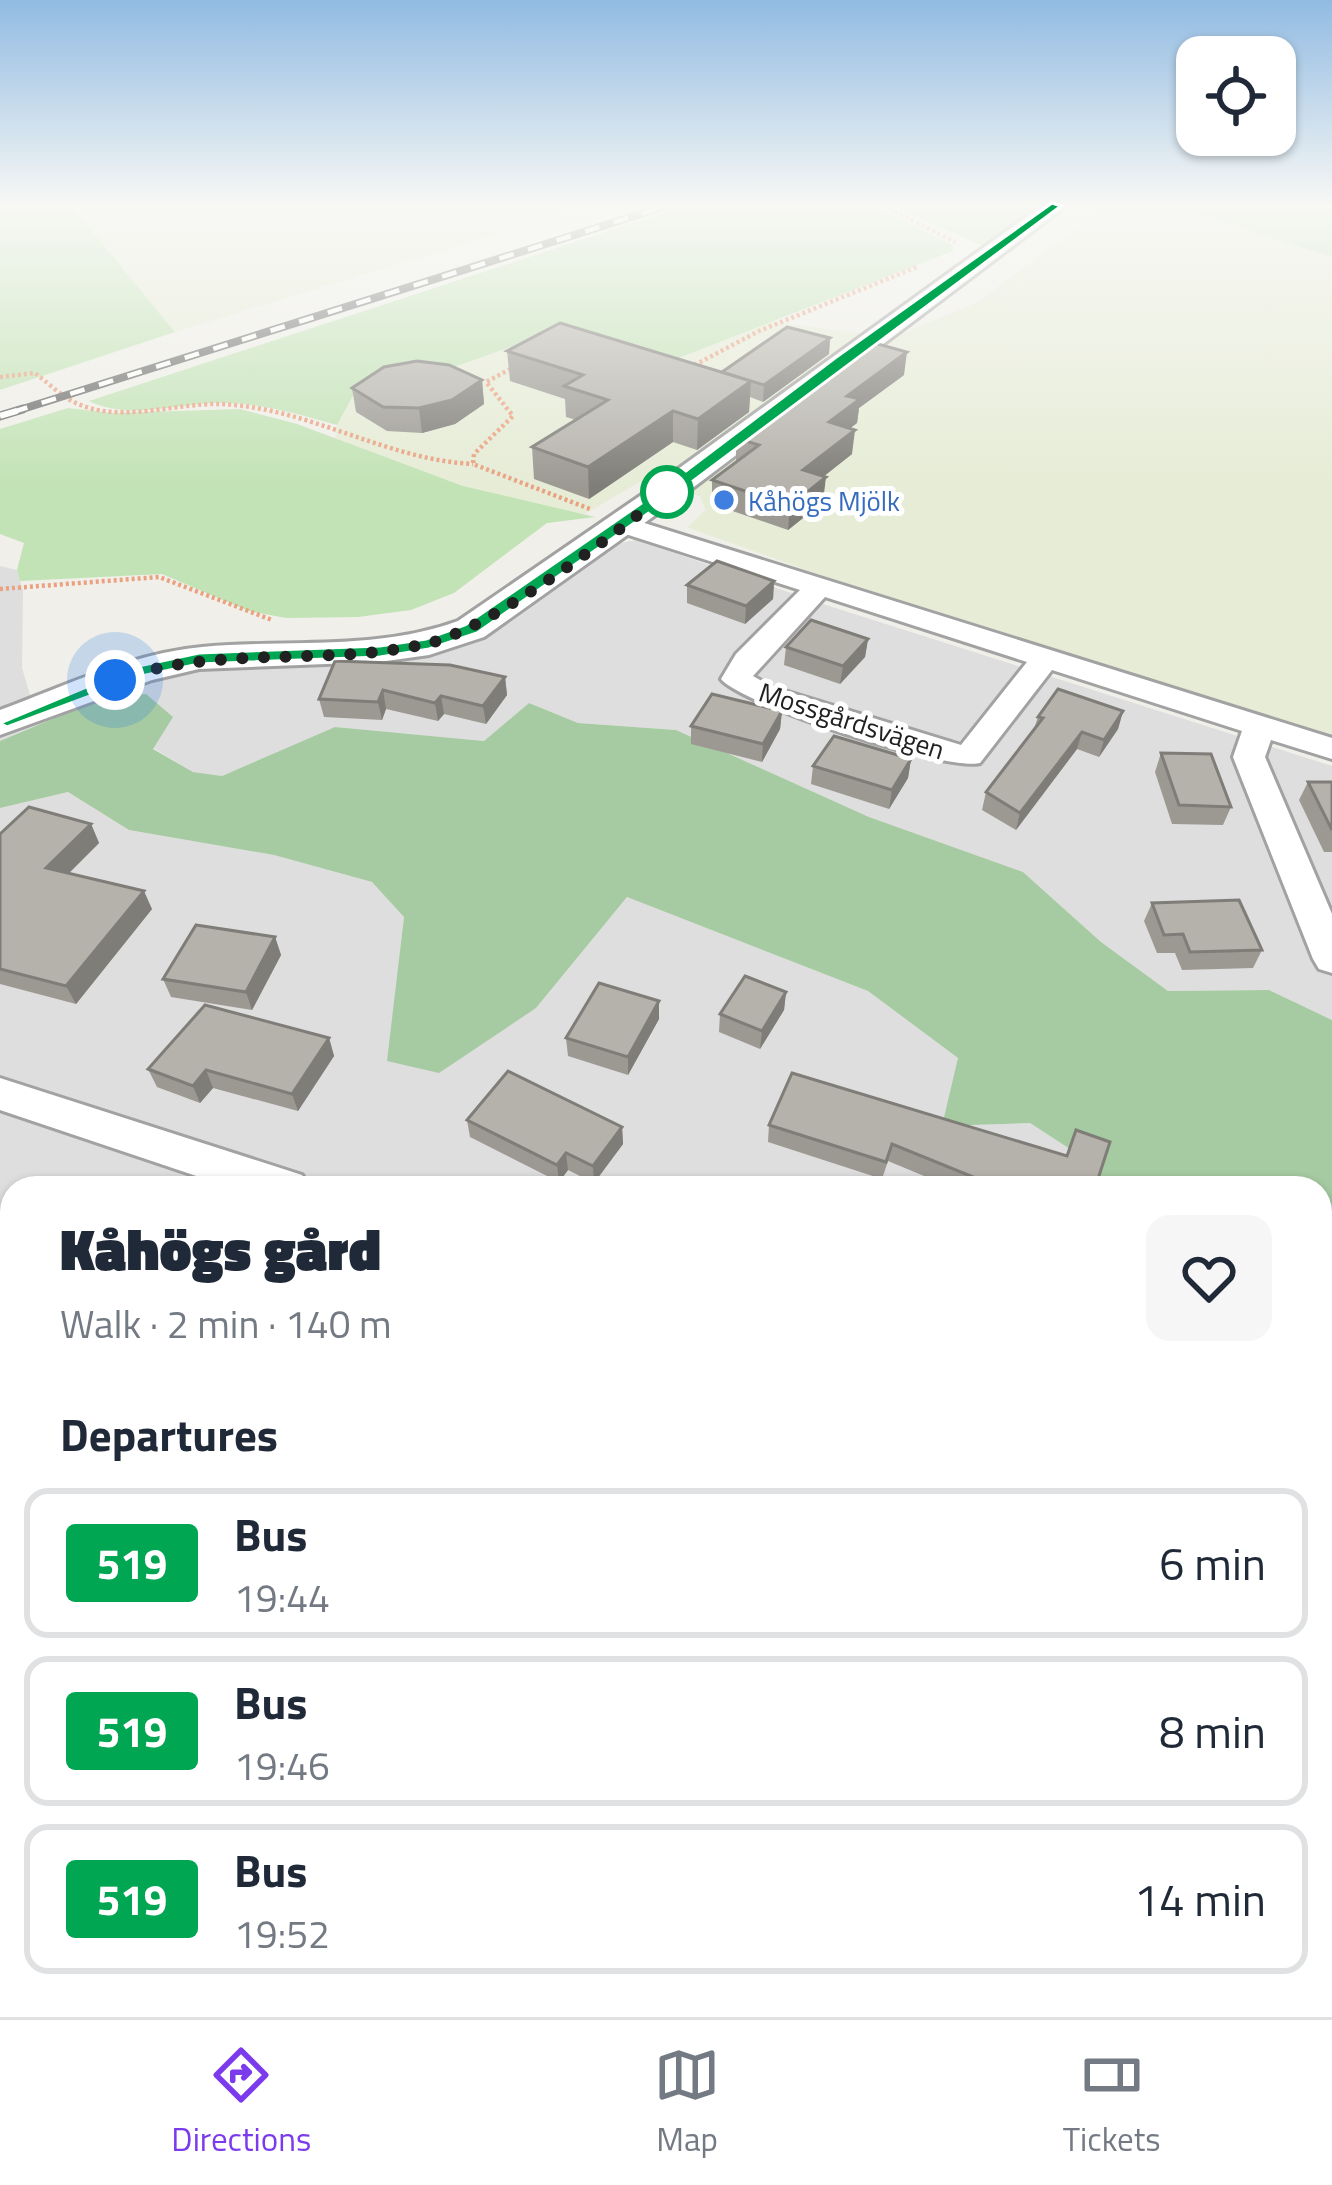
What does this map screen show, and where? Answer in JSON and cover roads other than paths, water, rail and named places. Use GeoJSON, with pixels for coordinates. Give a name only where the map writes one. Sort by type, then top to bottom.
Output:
{"type":"FeatureCollection","features":[{"type":"Feature","properties":{"kind":"street"},"geometry":{"type":"LineString","coordinates":[[0,723],[141,671],[199,658],[380,651],[429,644],[471,629],[927,300]]}},
{"type":"Feature","properties":{"kind":"street"},"geometry":{"type":"LineString","coordinates":[[622,524],[1332,748]]}},
{"type":"Feature","properties":{"kind":"street","name":"Mossgårdsvägen"},"geometry":{"type":"LineString","coordinates":[[820,586],[747,660],[736,679],[761,694],[938,752],[969,756],[1046,658]]}},
{"type":"Feature","properties":{"kind":"street"},"geometry":{"type":"LineString","coordinates":[[1260,725],[1249,757],[1332,958]]}},
{"type":"Feature","properties":{"kind":"street"},"geometry":{"type":"LineString","coordinates":[[0,1094],[250,1176]]}},
{"type":"Feature","properties":{"kind":"railway"},"geometry":{"type":"LineString","coordinates":[[13,412],[368,300]]}},
{"type":"Feature","properties":{"kind":"railway"},"geometry":{"type":"LineString","coordinates":[[0,416],[23,409]]}},
{"type":"Feature","properties":{"kind":"place","name":"Kåhögs Mjölk"},"geometry":{"type":"Point","coordinates":[724,500]}}]}
